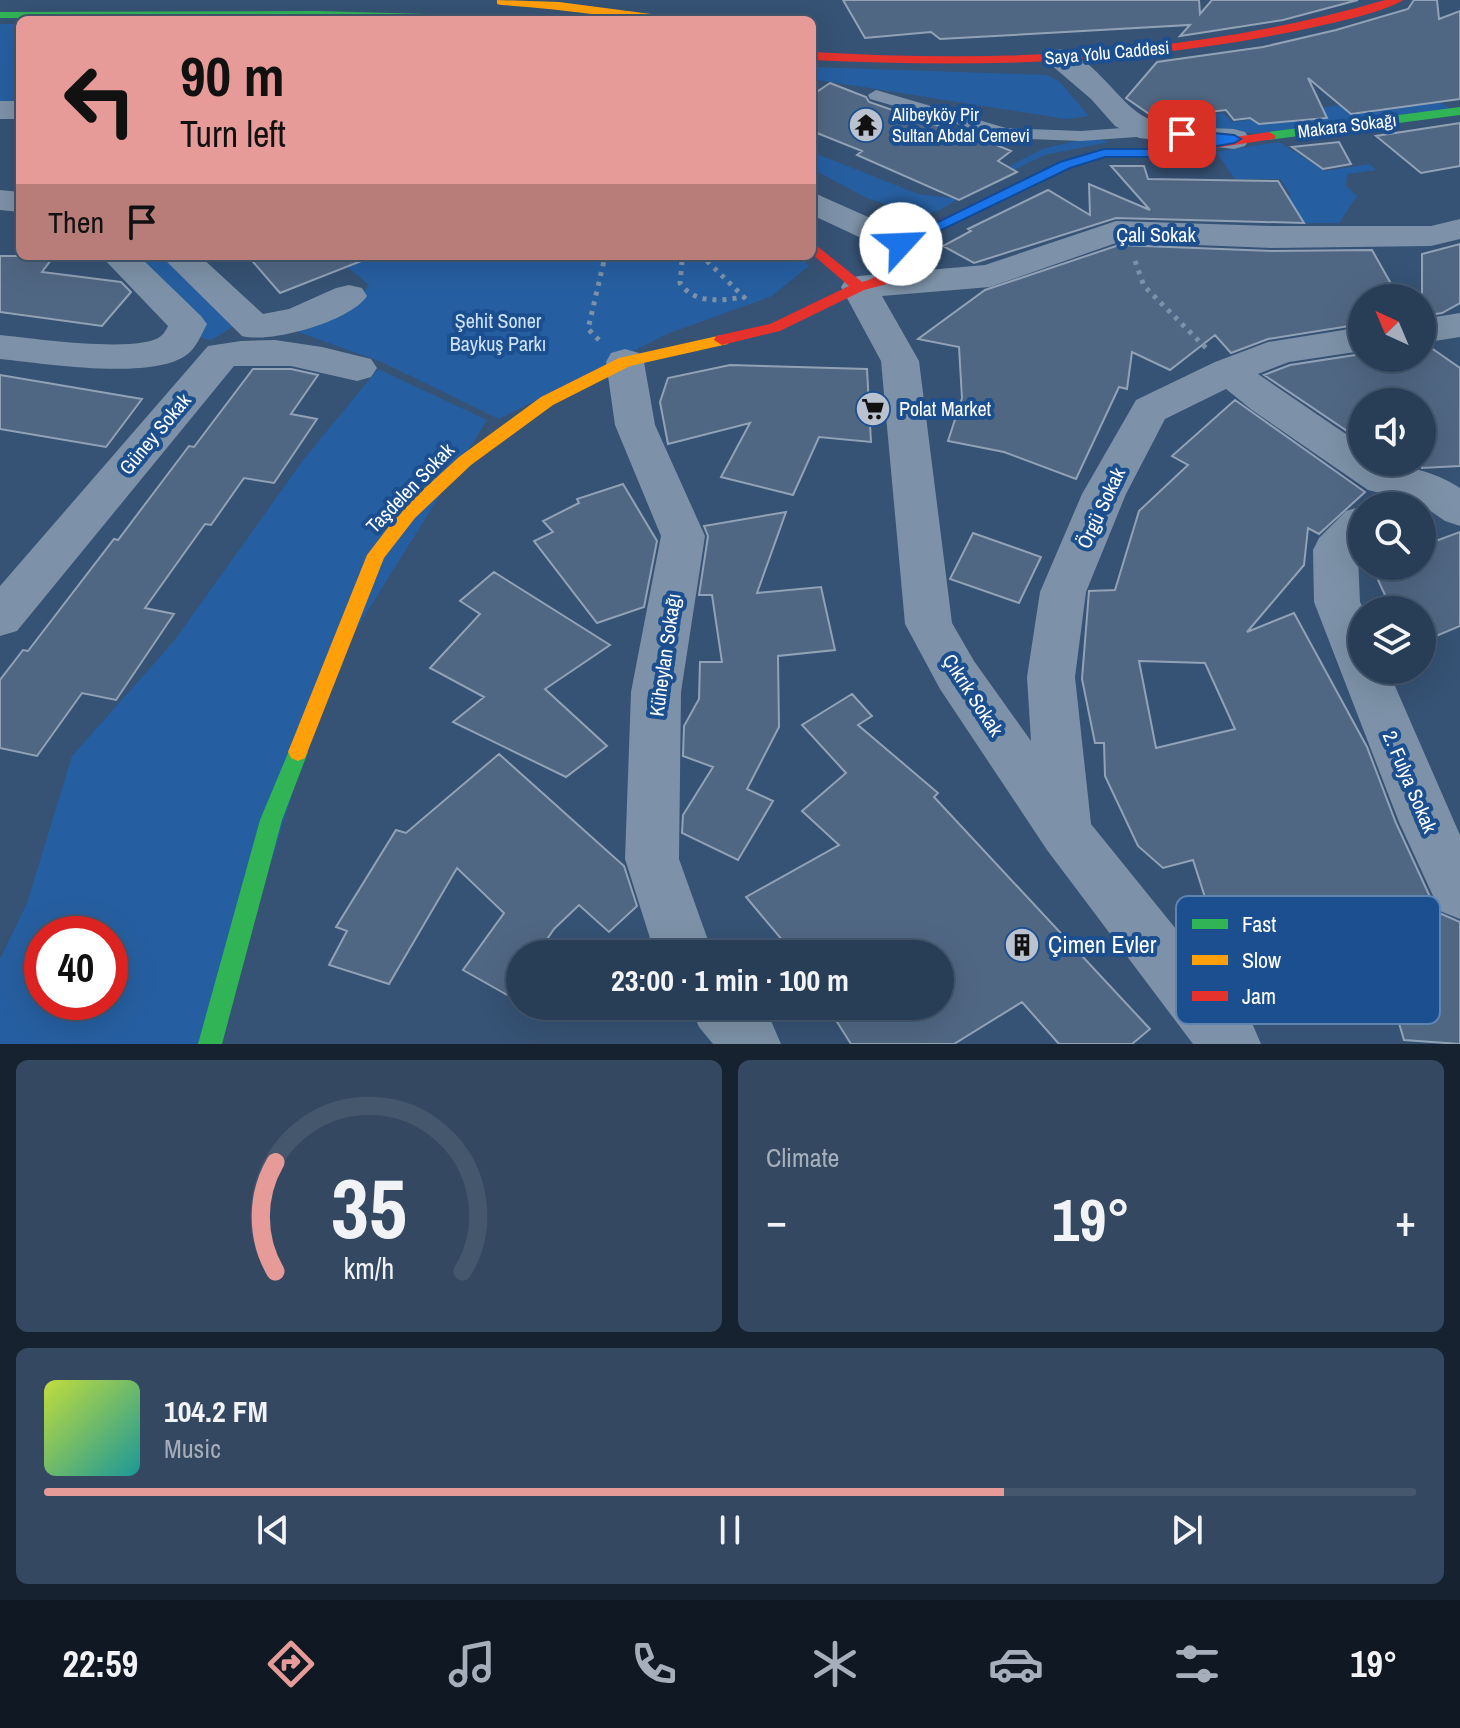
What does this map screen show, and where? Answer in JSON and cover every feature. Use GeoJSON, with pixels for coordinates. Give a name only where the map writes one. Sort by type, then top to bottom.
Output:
{"type":"FeatureCollection","features":[{"type":"Feature","properties":{"kind":"main road"},"geometry":{"type":"LineString","coordinates":[[0,0],[26,0]]}},
{"type":"Feature","properties":{"kind":"main road"},"geometry":{"type":"LineString","coordinates":[[436,0],[559,5],[646,16]]}},
{"type":"Feature","properties":{"kind":"main road","name":"Saya Yolu Caddesi"},"geometry":{"type":"LineString","coordinates":[[816,56],[918,61],[1182,31],[1243,22],[1342,0]]}},
{"type":"Feature","properties":{"kind":"main road","name":"Saya Yolu Caddesi"},"geometry":{"type":"LineString","coordinates":[[816,38],[1143,51],[1284,31],[1397,0]]}},
{"type":"Feature","properties":{"kind":"main road"},"geometry":{"type":"LineString","coordinates":[[0,15],[393,16]]}},
{"type":"Feature","properties":{"kind":"main road"},"geometry":{"type":"LineString","coordinates":[[629,16],[639,15]]}},
{"type":"Feature","properties":{"kind":"main road","name":"Makara Sokağı"},"geometry":{"type":"LineString","coordinates":[[901,244],[1065,165],[1104,153],[1154,153],[1234,139],[1325,131],[1460,111]]}},
{"type":"Feature","properties":{"kind":"main road","name":"Taşdelen Sokak"},"geometry":{"type":"LineString","coordinates":[[210,1044],[271,820],[376,555],[409,513],[465,461],[547,401],[625,362],[775,328],[859,287],[882,281],[891,272],[901,244]]}},
{"type":"Feature","properties":{"kind":"main road"},"geometry":{"type":"LineString","coordinates":[[816,249],[859,287]]}},
{"type":"Feature","properties":{"kind":"street"},"geometry":{"type":"LineString","coordinates":[[1041,47],[1102,93],[1126,119],[1150,131],[1234,139]]}},
{"type":"Feature","properties":{"kind":"street"},"geometry":{"type":"LineString","coordinates":[[816,204],[901,244]]}},
{"type":"Feature","properties":{"kind":"street","name":"Çalı Sokak"},"geometry":{"type":"LineString","coordinates":[[859,287],[990,276],[1116,231],[1272,237],[1431,236],[1460,229]]}},
{"type":"Feature","properties":{"kind":"street"},"geometry":{"type":"LineString","coordinates":[[0,347],[153,356],[176,345],[188,324],[123,260]]}},
{"type":"Feature","properties":{"kind":"street"},"geometry":{"type":"LineString","coordinates":[[183,260],[255,328],[299,319],[349,296]]}},
{"type":"Feature","properties":{"kind":"street","name":"Çıkrık Sokak"},"geometry":{"type":"LineString","coordinates":[[859,287],[900,361],[929,624],[957,675],[1066,833],[1176,974]]}},
{"type":"Feature","properties":{"kind":"street"},"geometry":{"type":"LineString","coordinates":[[1436,329],[1460,325]]}},
{"type":"Feature","properties":{"kind":"street","name":"Örgü Sokak"},"geometry":{"type":"LineString","coordinates":[[1066,833],[1051,677],[1063,592],[1104,494],[1150,410],[1229,371],[1282,351],[1348,341]]}},
{"type":"Feature","properties":{"kind":"street","name":"Güney Sokak"},"geometry":{"type":"LineString","coordinates":[[0,618],[222,355],[261,350],[300,354],[357,368]]}},
{"type":"Feature","properties":{"kind":"street","name":"Küheylan Sokağı"},"geometry":{"type":"LineString","coordinates":[[625,362],[635,425],[683,536],[656,692],[652,859],[679,940]]}},
{"type":"Feature","properties":{"kind":"street"},"geometry":{"type":"LineString","coordinates":[[1229,371],[1266,401],[1383,479],[1451,497]]}},
{"type":"Feature","properties":{"kind":"street"},"geometry":{"type":"LineString","coordinates":[[1348,537],[1335,550],[1337,602],[1348,629]]}},
{"type":"Feature","properties":{"kind":"street","name":"2. Fulya Sokak"},"geometry":{"type":"LineString","coordinates":[[1371,684],[1443,819],[1460,893]]}},
{"type":"Feature","properties":{"kind":"street"},"geometry":{"type":"LineString","coordinates":[[731,1020],[751,1044]]}},
{"type":"Feature","properties":{"kind":"street","name":"Çıkrık Sokak"},"geometry":{"type":"LineString","coordinates":[[1215,1024],[1231,1044]]}},
{"type":"Feature","properties":{"kind":"lane"},"geometry":{"type":"LineString","coordinates":[[876,95],[1005,133],[1081,136],[1150,131]]}},
{"type":"Feature","properties":{"kind":"path"},"geometry":{"type":"LineString","coordinates":[[1116,231],[1135,261],[1144,286],[1229,371]]}},
{"type":"Feature","properties":{"kind":"path"},"geometry":{"type":"LineString","coordinates":[[604,260],[588,329],[625,362]]}},
{"type":"Feature","properties":{"kind":"path"},"geometry":{"type":"LineString","coordinates":[[682,260],[678,282],[683,289],[712,300],[745,297]]}},
{"type":"Feature","properties":{"kind":"path"},"geometry":{"type":"LineString","coordinates":[[706,260],[775,328]]}},
{"type":"Feature","properties":{"kind":"green space"},"geometry":{"type":"Polygon","coordinates":[[[0,24],[16,24],[16,111],[0,110],[0,24]]]}},
{"type":"Feature","properties":{"kind":"green space"},"geometry":{"type":"Polygon","coordinates":[[[816,67],[1046,75],[1059,81],[1089,116],[1066,119],[816,80],[816,67]]]}},
{"type":"Feature","properties":{"kind":"green space"},"geometry":{"type":"Polygon","coordinates":[[[1416,88],[1453,110],[1264,134],[1163,127],[1162,120],[1223,113],[1232,122],[1293,115],[1291,112],[1348,104],[1416,88]]]}},
{"type":"Feature","properties":{"kind":"green space"},"geometry":{"type":"Polygon","coordinates":[[[1092,137],[1109,142],[1045,155],[940,210],[922,216],[867,198],[816,171],[816,154],[918,194],[950,198],[1042,149],[1092,137]]]}},
{"type":"Feature","properties":{"kind":"green space"},"geometry":{"type":"Polygon","coordinates":[[[1279,142],[1325,171],[1370,164],[1376,170],[1347,174],[1346,186],[1357,196],[1339,223],[1255,223],[1246,198],[1291,195],[1280,179],[1235,179],[1216,152],[1279,142]]]}},
{"type":"Feature","properties":{"kind":"green space"},"geometry":{"type":"Polygon","coordinates":[[[138,260],[165,260],[234,326],[212,340],[201,338],[201,326],[138,260]]]}},
{"type":"Feature","properties":{"kind":"green space","name":"Şehit Soner Baykuş Parkı"},"geometry":{"type":"Polygon","coordinates":[[[339,260],[803,260],[809,266],[772,296],[667,334],[499,419],[382,362],[298,332],[354,307],[369,285],[339,260]]]}},
{"type":"Feature","properties":{"kind":"green space"},"geometry":{"type":"Polygon","coordinates":[[[378,369],[487,420],[330,671],[215,1044],[0,1044],[0,959],[27,903],[72,756],[174,641],[304,459],[378,369]]]}},
{"type":"Feature","properties":{"kind":"building"},"geometry":{"type":"Polygon","coordinates":[[[843,0],[1199,0],[1200,14],[1212,0],[1358,0],[1283,20],[1180,36],[1190,25],[940,39],[931,32],[865,38],[843,0]]]}},
{"type":"Feature","properties":{"kind":"building"},"geometry":{"type":"Polygon","coordinates":[[[1414,0],[1437,0],[1439,19],[1460,11],[1460,99],[1351,114],[1308,78],[1327,118],[1259,124],[1250,118],[1234,120],[1226,110],[1155,118],[1126,98],[1157,62],[1263,47],[1336,30],[1408,9],[1414,0]]]}},
{"type":"Feature","properties":{"kind":"building"},"geometry":{"type":"Polygon","coordinates":[[[830,83],[866,97],[869,102],[962,134],[965,132],[1011,151],[998,161],[1017,172],[959,200],[857,155],[862,151],[816,133],[816,92],[830,83]]]}},
{"type":"Feature","properties":{"kind":"building"},"geometry":{"type":"Polygon","coordinates":[[[1460,123],[1460,166],[1421,173],[1376,136],[1460,123]]]}},
{"type":"Feature","properties":{"kind":"building"},"geometry":{"type":"Polygon","coordinates":[[[1339,142],[1351,164],[1323,169],[1292,147],[1339,142]]]}},
{"type":"Feature","properties":{"kind":"building"},"geometry":{"type":"Polygon","coordinates":[[[1111,166],[1144,166],[1148,179],[1278,181],[1304,223],[1116,218],[974,263],[943,246],[971,231],[968,229],[1048,190],[1090,215],[1089,184],[1150,210],[1111,166]]]}},
{"type":"Feature","properties":{"kind":"building"},"geometry":{"type":"Polygon","coordinates":[[[1460,244],[1460,303],[1442,313],[1436,314],[1436,284],[1422,284],[1422,254],[1460,244]]]}},
{"type":"Feature","properties":{"kind":"building"},"geometry":{"type":"Polygon","coordinates":[[[1119,245],[1272,251],[1372,250],[1391,284],[1348,284],[1348,326],[1268,339],[1231,353],[1215,335],[1170,370],[1132,352],[1127,389],[1119,387],[1076,479],[1004,452],[948,441],[962,398],[959,347],[918,339],[985,290],[1119,245]]]}},
{"type":"Feature","properties":{"kind":"building"},"geometry":{"type":"Polygon","coordinates":[[[0,256],[16,256],[16,260],[51,260],[42,272],[121,282],[131,292],[102,326],[0,312],[0,256]]]}},
{"type":"Feature","properties":{"kind":"building"},"geometry":{"type":"Polygon","coordinates":[[[251,260],[364,260],[280,293],[251,260]]]}},
{"type":"Feature","properties":{"kind":"building"},"geometry":{"type":"Polygon","coordinates":[[[1436,351],[1460,368],[1460,466],[1436,467],[1436,388],[1348,388],[1348,432],[1264,375],[1290,365],[1348,356],[1348,372],[1436,372],[1436,351]]]}},
{"type":"Feature","properties":{"kind":"building"},"geometry":{"type":"Polygon","coordinates":[[[730,365],[867,369],[871,442],[819,437],[793,495],[721,477],[750,423],[668,444],[660,402],[668,378],[730,365]]]}},
{"type":"Feature","properties":{"kind":"building"},"geometry":{"type":"Polygon","coordinates":[[[253,369],[291,369],[318,375],[291,414],[317,419],[274,483],[244,478],[211,525],[205,524],[145,608],[174,614],[116,700],[82,693],[37,756],[0,748],[0,680],[23,650],[28,651],[114,539],[118,540],[189,446],[194,447],[253,369]]]}},
{"type":"Feature","properties":{"kind":"building"},"geometry":{"type":"Polygon","coordinates":[[[0,375],[142,399],[106,447],[0,429],[0,375]]]}},
{"type":"Feature","properties":{"kind":"building"},"geometry":{"type":"Polygon","coordinates":[[[1235,400],[1365,492],[1348,492],[1348,508],[1319,534],[1308,528],[1304,565],[1247,632],[1294,613],[1367,747],[1396,823],[1430,896],[1205,896],[1193,860],[1163,868],[1138,846],[1105,776],[1104,743],[1095,743],[1082,679],[1089,591],[1115,590],[1139,511],[1188,465],[1172,456],[1235,400]],[[1139,661],[1156,748],[1235,729],[1205,663],[1139,661]]]}},
{"type":"Feature","properties":{"kind":"building"},"geometry":{"type":"Polygon","coordinates":[[[623,484],[657,541],[644,607],[597,623],[534,541],[553,532],[543,521],[579,503],[577,499],[623,484]]]}},
{"type":"Feature","properties":{"kind":"building"},"geometry":{"type":"Polygon","coordinates":[[[786,512],[757,593],[821,587],[835,650],[778,656],[779,727],[747,789],[773,801],[738,860],[682,833],[683,815],[713,767],[683,756],[684,726],[699,699],[700,662],[722,662],[712,595],[699,595],[708,536],[704,526],[786,512]]]}},
{"type":"Feature","properties":{"kind":"building"},"geometry":{"type":"Polygon","coordinates":[[[1460,532],[1460,626],[1436,636],[1436,596],[1385,596],[1378,580],[1436,580],[1436,541],[1460,532]]]}},
{"type":"Feature","properties":{"kind":"building"},"geometry":{"type":"Polygon","coordinates":[[[973,533],[1041,557],[1019,603],[950,579],[973,533]]]}},
{"type":"Feature","properties":{"kind":"building"},"geometry":{"type":"Polygon","coordinates":[[[494,572],[610,645],[545,689],[607,746],[566,777],[453,722],[484,697],[430,668],[480,614],[460,601],[494,572]]]}},
{"type":"Feature","properties":{"kind":"building"},"geometry":{"type":"Polygon","coordinates":[[[852,694],[872,716],[858,725],[938,793],[934,797],[1150,1029],[1132,1044],[1059,1044],[1022,1002],[954,1044],[851,1044],[836,1020],[954,1020],[954,940],[782,940],[746,897],[839,845],[802,811],[846,773],[802,725],[852,694]]]}},
{"type":"Feature","properties":{"kind":"building"},"geometry":{"type":"Polygon","coordinates":[[[499,754],[624,866],[637,906],[609,932],[579,905],[547,940],[506,940],[506,994],[463,970],[504,913],[457,868],[389,984],[329,965],[347,931],[336,927],[396,830],[406,833],[499,754]]]}},
{"type":"Feature","properties":{"kind":"building"},"geometry":{"type":"Polygon","coordinates":[[[1440,913],[1460,922],[1460,1044],[1404,1040],[1399,1024],[1440,1024],[1440,913]]]}},
{"type":"Feature","properties":{"kind":"traffic: fast"},"geometry":{"type":"LineString","coordinates":[[0,15],[389,16]]}},
{"type":"Feature","properties":{"kind":"traffic: fast"},"geometry":{"type":"LineString","coordinates":[[1269,136],[1460,111]]}},
{"type":"Feature","properties":{"kind":"traffic: fast"},"geometry":{"type":"LineString","coordinates":[[210,1044],[271,820],[298,752]]}},
{"type":"Feature","properties":{"kind":"traffic: slow"},"geometry":{"type":"LineString","coordinates":[[501,2],[559,5],[643,16]]}},
{"type":"Feature","properties":{"kind":"traffic: slow"},"geometry":{"type":"LineString","coordinates":[[298,752],[376,555],[409,513],[465,461],[547,401],[625,362],[722,340]]}},
{"type":"Feature","properties":{"kind":"traffic: jam"},"geometry":{"type":"LineString","coordinates":[[816,56],[958,61],[1108,56],[1256,36],[1397,0]]}},
{"type":"Feature","properties":{"kind":"traffic: jam"},"geometry":{"type":"LineString","coordinates":[[722,340],[775,328],[859,287],[882,281],[891,272],[901,244],[1065,165],[1104,153],[1154,153],[1269,136]]}},
{"type":"Feature","properties":{"kind":"traffic: jam"},"geometry":{"type":"LineString","coordinates":[[816,249],[859,287]]}},
{"type":"Feature","properties":{"kind":"place","name":"Alibeyköy Pir Sultan Abdal Cemevi"},"geometry":{"type":"Point","coordinates":[866,125]}},
{"type":"Feature","properties":{"kind":"place","name":"Polat Market"},"geometry":{"type":"Point","coordinates":[873,409]}},
{"type":"Feature","properties":{"kind":"place","name":"Çimen Evler"},"geometry":{"type":"Point","coordinates":[1022,945]}},
{"type":"Feature","properties":{"kind":"route"},"geometry":{"type":"LineString","coordinates":[[901,244],[1065,165],[1104,153],[1154,153],[1234,139],[1182,134]]}}]}
